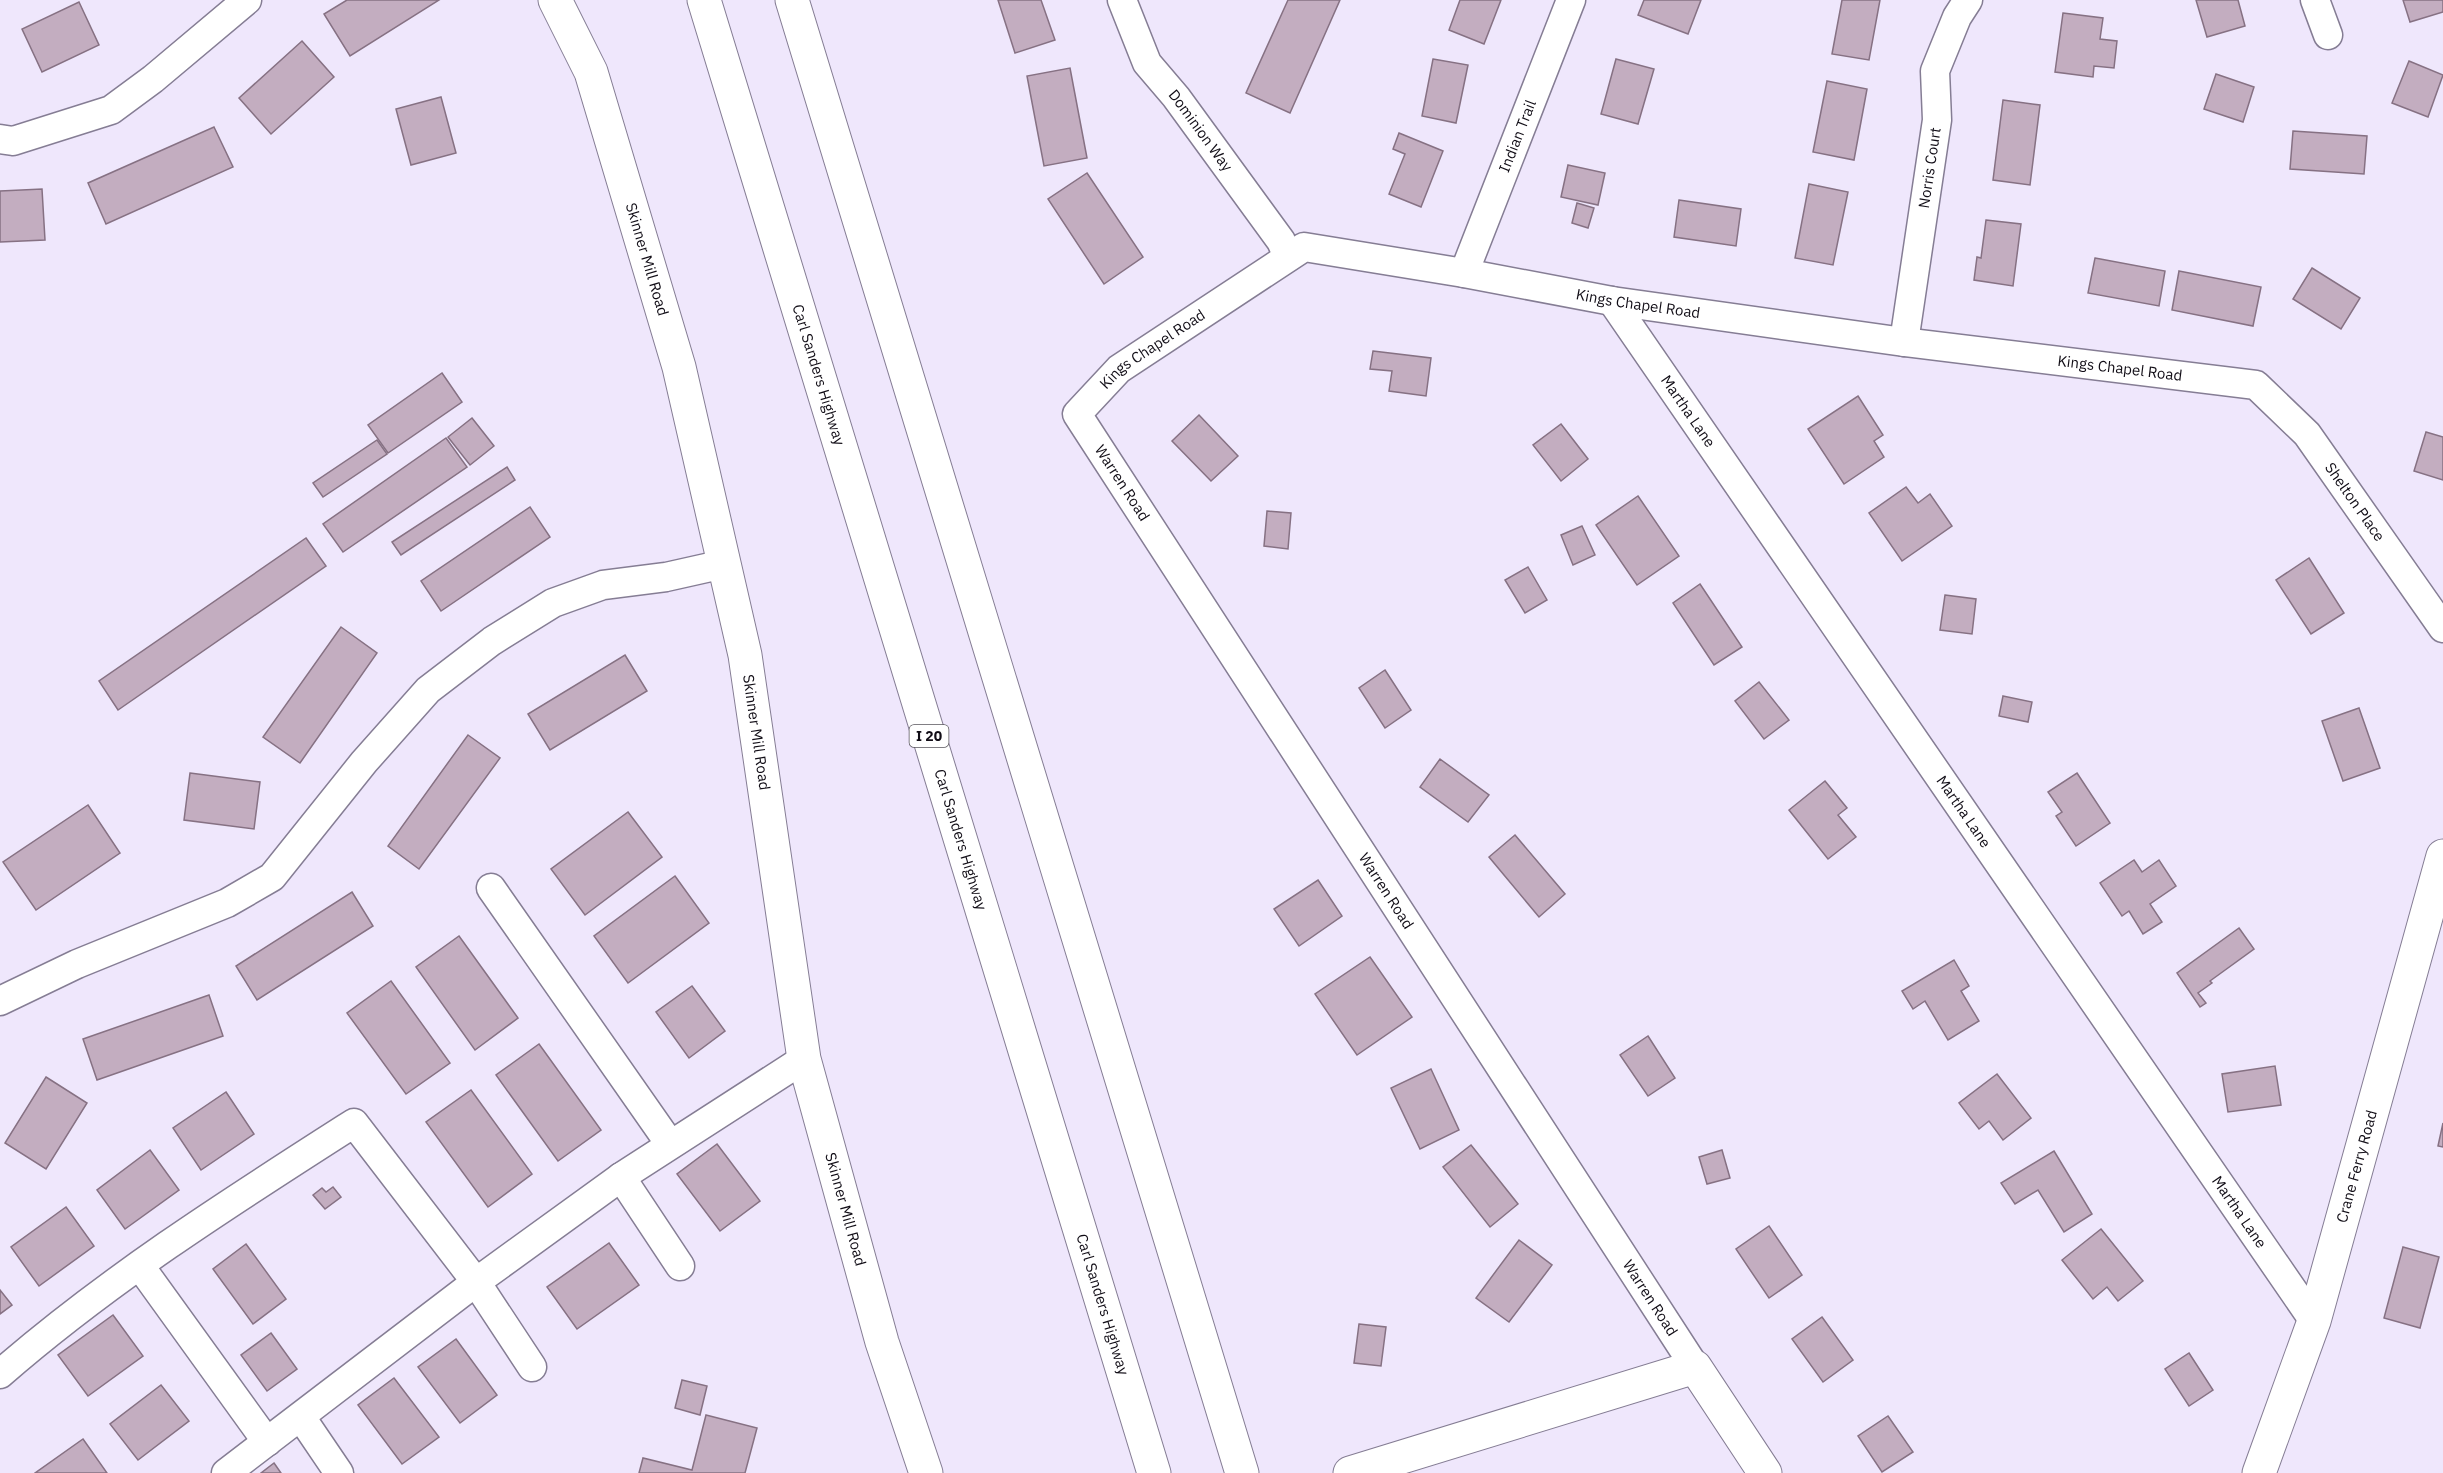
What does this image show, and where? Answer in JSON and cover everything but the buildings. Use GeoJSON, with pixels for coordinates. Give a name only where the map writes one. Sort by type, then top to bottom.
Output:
{"type":"FeatureCollection","features":[{"type":"Feature","properties":{"kind":"main road","name":"Skinner Mill Road"},"geometry":{"type":"LineString","coordinates":[[555,0],[591,72],[679,367],[745,655],[804,1059],[882,1342],[926,1473]]}},
{"type":"Feature","properties":{"kind":"main road","name":"Carl Sanders Highway"},"geometry":{"type":"LineString","coordinates":[[704,0],[1154,1473]]}},
{"type":"Feature","properties":{"kind":"main road"},"geometry":{"type":"LineString","coordinates":[[792,0],[1242,1473]]}},
{"type":"Feature","properties":{"kind":"main road","name":"Crane Ferry Road"},"geometry":{"type":"LineString","coordinates":[[2259,1473],[2314,1321],[2443,856]]}},
{"type":"Feature","properties":{"kind":"main road"},"geometry":{"type":"LineString","coordinates":[[1350,1473],[1695,1367]]}},
{"type":"Feature","properties":{"kind":"main road","name":"Warren Road"},"geometry":{"type":"LineString","coordinates":[[1695,1367],[1764,1473]]}},
{"type":"Feature","properties":{"kind":"street"},"geometry":{"type":"LineString","coordinates":[[0,139],[13,141],[111,110],[161,73],[247,0]]}},
{"type":"Feature","properties":{"kind":"street","name":"Dominion Way"},"geometry":{"type":"LineString","coordinates":[[1122,0],[1147,63],[1176,98],[1281,241],[1288,257]]}},
{"type":"Feature","properties":{"kind":"street","name":"Indian Trail"},"geometry":{"type":"LineString","coordinates":[[1464,273],[1571,0]]}},
{"type":"Feature","properties":{"kind":"street","name":"Norris Court"},"geometry":{"type":"LineString","coordinates":[[1904,342],[1937,120],[1935,71],[1957,17],[1968,0]]}},
{"type":"Feature","properties":{"kind":"street"},"geometry":{"type":"LineString","coordinates":[[2314,0],[2328,35]]}},
{"type":"Feature","properties":{"kind":"street","name":"Kings Chapel Road"},"geometry":{"type":"LineString","coordinates":[[1077,414],[1119,369],[1304,247],[1464,273],[1612,301],[1904,342],[2256,385]]}},
{"type":"Feature","properties":{"kind":"street","name":"Martha Lane"},"geometry":{"type":"LineString","coordinates":[[1612,301],[2314,1321]]}},
{"type":"Feature","properties":{"kind":"street","name":"Shelton Place"},"geometry":{"type":"LineString","coordinates":[[2256,385],[2307,434],[2443,628]]}},
{"type":"Feature","properties":{"kind":"street","name":"Warren Road"},"geometry":{"type":"LineString","coordinates":[[1077,414],[1695,1367]]}},
{"type":"Feature","properties":{"kind":"street"},"geometry":{"type":"LineString","coordinates":[[0,1001],[76,964],[227,903],[272,877],[364,762],[428,690],[492,641],[554,603],[603,585],[666,577],[724,564]]}},
{"type":"Feature","properties":{"kind":"street"},"geometry":{"type":"LineString","coordinates":[[491,888],[670,1144]]}},
{"type":"Feature","properties":{"kind":"street"},"geometry":{"type":"LineString","coordinates":[[226,1473],[476,1282],[621,1177],[804,1059]]}},
{"type":"Feature","properties":{"kind":"street"},"geometry":{"type":"LineString","coordinates":[[0,1374],[74,1312],[217,1210],[354,1123],[476,1282],[532,1366]]}},
{"type":"Feature","properties":{"kind":"street"},"geometry":{"type":"LineString","coordinates":[[621,1177],[680,1266]]}},
{"type":"Feature","properties":{"kind":"street"},"geometry":{"type":"LineString","coordinates":[[140,1266],[267,1442]]}},
{"type":"Feature","properties":{"kind":"street"},"geometry":{"type":"LineString","coordinates":[[301,1416],[339,1473]]}}]}
